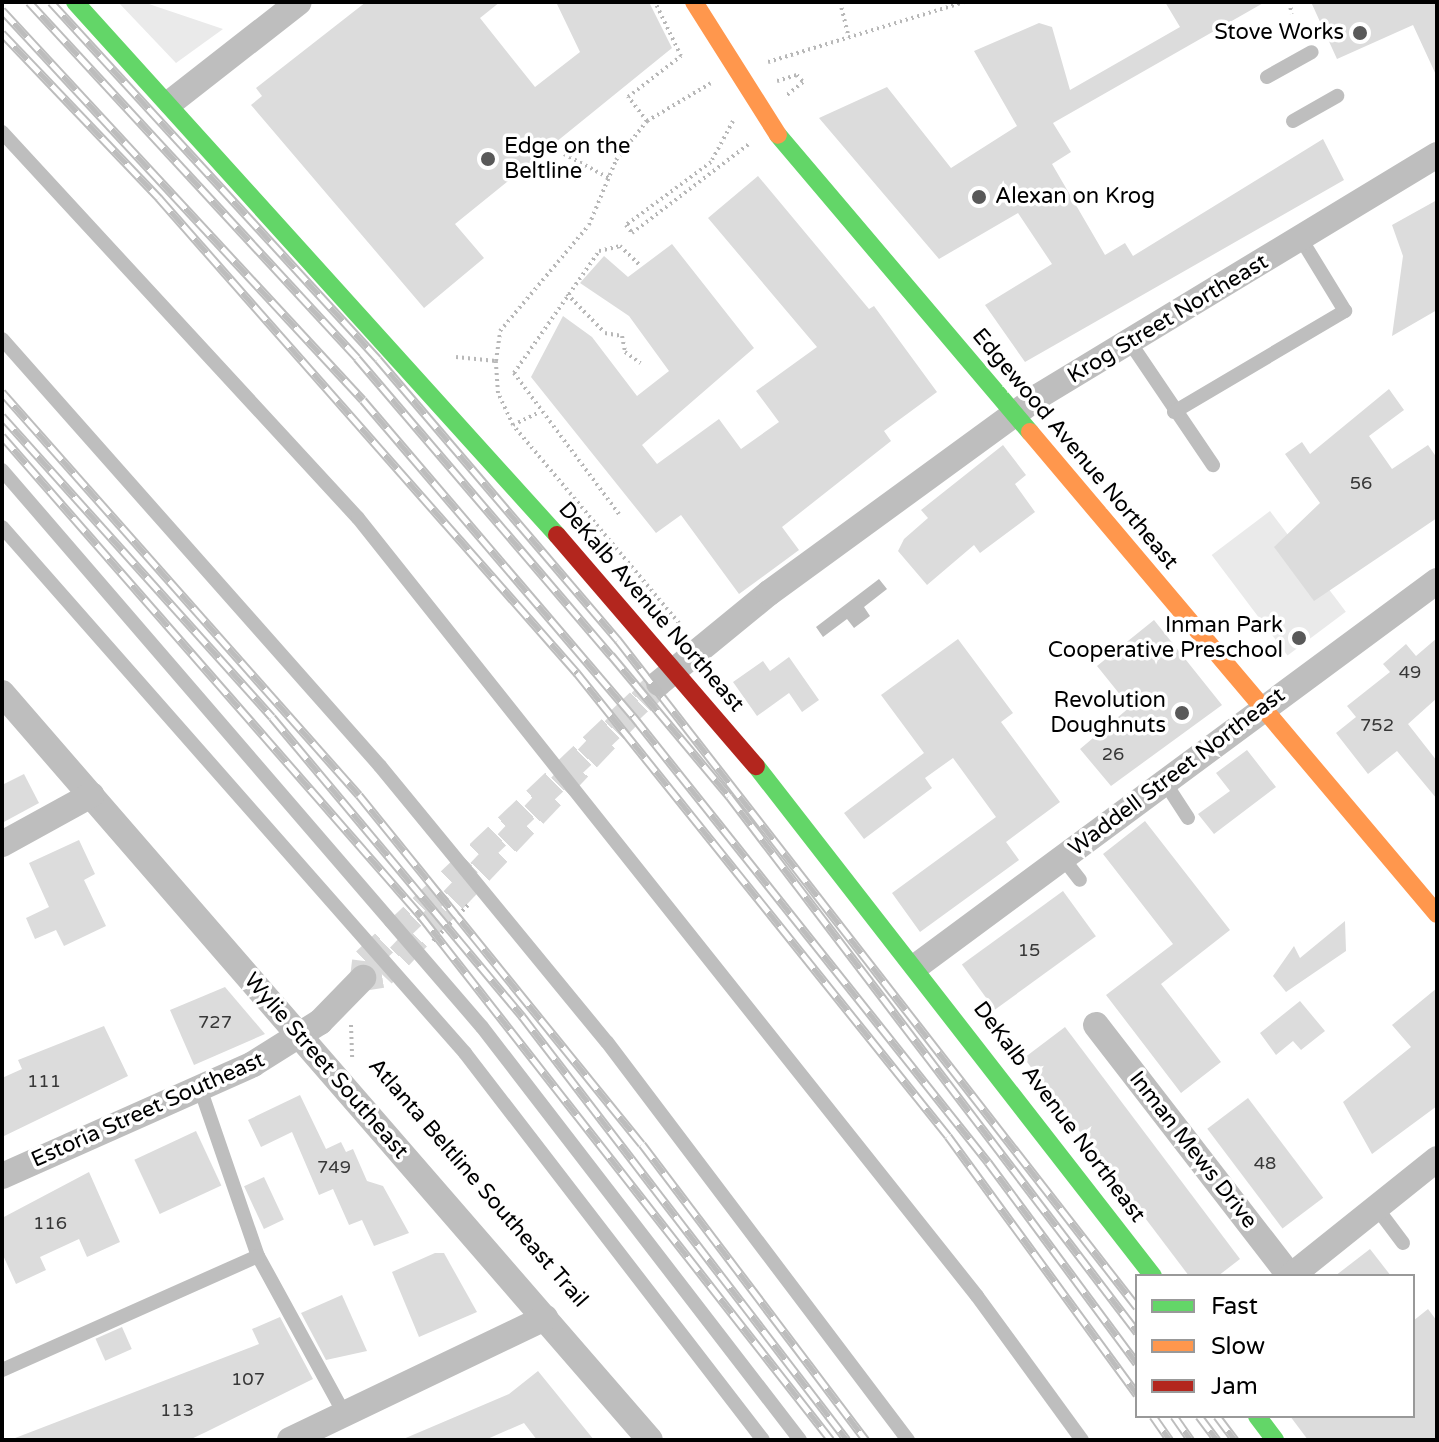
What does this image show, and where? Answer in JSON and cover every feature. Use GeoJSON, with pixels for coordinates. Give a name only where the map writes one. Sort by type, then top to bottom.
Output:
{"type":"FeatureCollection","features":[{"type":"Feature","properties":{"kind":"main road","name":"DeKalb Avenue Northeast"},"geometry":{"type":"LineString","coordinates":[[75,2],[171,102],[918,965],[1151,1274]]}},
{"type":"Feature","properties":{"kind":"main road","name":"Edgewood Avenue Northeast"},"geometry":{"type":"LineString","coordinates":[[694,2],[778,135],[1437,914]]}},
{"type":"Feature","properties":{"kind":"main road"},"geometry":{"type":"LineString","coordinates":[[1258,1418],[1275,1440]]}},
{"type":"Feature","properties":{"kind":"street"},"geometry":{"type":"LineString","coordinates":[[171,102],[299,2]]}},
{"type":"Feature","properties":{"kind":"street","name":"Krog Street Northeast"},"geometry":{"type":"LineString","coordinates":[[667,674],[1015,414],[1129,341],[1437,155]]}},
{"type":"Feature","properties":{"kind":"street","name":"Waddell Street Northeast"},"geometry":{"type":"LineString","coordinates":[[918,965],[1261,707],[1437,581]]}},
{"type":"Feature","properties":{"kind":"street","name":"Wylie Street Southeast"},"geometry":{"type":"LineString","coordinates":[[2,693],[650,1440]]}},
{"type":"Feature","properties":{"kind":"street"},"geometry":{"type":"LineString","coordinates":[[2,844],[91,795]]}},
{"type":"Feature","properties":{"kind":"street","name":"Estoria Street Southeast"},"geometry":{"type":"LineString","coordinates":[[2,1176],[200,1088],[300,1036],[363,978]]}},
{"type":"Feature","properties":{"kind":"street","name":"Inman Mews Drive"},"geometry":{"type":"LineString","coordinates":[[1096,1025],[1289,1274]]}},
{"type":"Feature","properties":{"kind":"street"},"geometry":{"type":"LineString","coordinates":[[1293,1274],[1436,1163]]}},
{"type":"Feature","properties":{"kind":"street"},"geometry":{"type":"LineString","coordinates":[[301,1438],[545,1318]]}},
{"type":"Feature","properties":{"kind":"lane"},"geometry":{"type":"LineString","coordinates":[[1267,77],[1312,52]]}},
{"type":"Feature","properties":{"kind":"lane"},"geometry":{"type":"LineString","coordinates":[[1293,121],[1337,96]]}},
{"type":"Feature","properties":{"kind":"lane"},"geometry":{"type":"LineString","coordinates":[[2,132],[358,518],[977,1296],[1082,1440]]}},
{"type":"Feature","properties":{"kind":"lane"},"geometry":{"type":"LineString","coordinates":[[1174,412],[1345,311],[1301,239]]}},
{"type":"Feature","properties":{"kind":"lane"},"geometry":{"type":"LineString","coordinates":[[2,339],[380,766],[538,958],[908,1440]]}},
{"type":"Feature","properties":{"kind":"lane"},"geometry":{"type":"LineString","coordinates":[[1129,341],[1174,412],[1213,465]]}},
{"type":"Feature","properties":{"kind":"lane"},"geometry":{"type":"LineString","coordinates":[[2,470],[482,1027],[800,1440]]}},
{"type":"Feature","properties":{"kind":"lane"},"geometry":{"type":"LineString","coordinates":[[2,527],[465,1053],[763,1440]]}},
{"type":"Feature","properties":{"kind":"lane"},"geometry":{"type":"LineString","coordinates":[[1164,781],[1188,818]]}},
{"type":"Feature","properties":{"kind":"lane"},"geometry":{"type":"LineString","coordinates":[[1062,857],[1080,880]]}},
{"type":"Feature","properties":{"kind":"lane"},"geometry":{"type":"LineString","coordinates":[[200,1088],[258,1256],[345,1415]]}},
{"type":"Feature","properties":{"kind":"lane"},"geometry":{"type":"LineString","coordinates":[[1376,1207],[1403,1243]]}},
{"type":"Feature","properties":{"kind":"lane"},"geometry":{"type":"LineString","coordinates":[[2,1370],[258,1256]]}},
{"type":"Feature","properties":{"kind":"path"},"geometry":{"type":"LineString","coordinates":[[647,121],[628,97],[681,56],[655,2]]}},
{"type":"Feature","properties":{"kind":"path"},"geometry":{"type":"LineString","coordinates":[[840,2],[849,37]]}},
{"type":"Feature","properties":{"kind":"path"},"geometry":{"type":"LineString","coordinates":[[756,65],[964,2]]}},
{"type":"Feature","properties":{"kind":"path"},"geometry":{"type":"LineString","coordinates":[[1289,2],[1292,14]]}},
{"type":"Feature","properties":{"kind":"path"},"geometry":{"type":"LineString","coordinates":[[769,84],[797,75],[803,82],[784,96]]}},
{"type":"Feature","properties":{"kind":"path"},"geometry":{"type":"LineString","coordinates":[[678,638],[679,623],[513,425],[498,393],[496,361],[500,331],[517,303],[589,225],[609,178],[647,121],[728,76]]}},
{"type":"Feature","properties":{"kind":"path"},"geometry":{"type":"LineString","coordinates":[[711,162],[626,225],[632,233],[752,142]]}},
{"type":"Feature","properties":{"kind":"path"},"geometry":{"type":"LineString","coordinates":[[564,154],[609,178]]}},
{"type":"Feature","properties":{"kind":"path"},"geometry":{"type":"LineString","coordinates":[[619,514],[515,382],[515,367],[605,246],[620,246],[640,265]]}},
{"type":"Feature","properties":{"kind":"path"},"geometry":{"type":"LineString","coordinates":[[567,294],[605,333],[622,336],[625,352],[640,363]]}},
{"type":"Feature","properties":{"kind":"path"},"geometry":{"type":"LineString","coordinates":[[456,357],[496,361]]}},
{"type":"Feature","properties":{"kind":"path"},"geometry":{"type":"LineString","coordinates":[[513,425],[538,413]]}},
{"type":"Feature","properties":{"kind":"path"},"geometry":{"type":"LineString","coordinates":[[425,950],[477,896]]}},
{"type":"Feature","properties":{"kind":"path","name":"Atlanta Beltline Southeast Trail"},"geometry":{"type":"LineString","coordinates":[[362,1014],[351,1025],[352,1063],[362,1074]]}},
{"type":"Feature","properties":{"kind":"shaded area"},"geometry":{"type":"Polygon","coordinates":[[[118,2],[143,2],[223,29],[176,63],[118,2]]]}},
{"type":"Feature","properties":{"kind":"shaded area"},"geometry":{"type":"Polygon","coordinates":[[[1270,511],[1346,612],[1288,656],[1212,555],[1270,511]]]}},
{"type":"Feature","properties":{"kind":"shaded area"},"geometry":{"type":"Polygon","coordinates":[[[879,579],[887,589],[864,607],[870,616],[854,628],[847,619],[823,637],[816,627],[879,579]]]}},
{"type":"Feature","properties":{"kind":"building"},"geometry":{"type":"Polygon","coordinates":[[[366,2],[500,2],[480,18],[535,87],[580,52],[556,2],[649,2],[672,48],[455,224],[484,258],[424,308],[251,105],[262,96],[256,88],[366,2]]]}},
{"type":"Feature","properties":{"kind":"building","name":"Alexan on Krog"},"geometry":{"type":"Polygon","coordinates":[[[1165,2],[1265,2],[1053,123],[1071,152],[1052,164],[1105,255],[1125,243],[1133,256],[1323,139],[1344,180],[1025,362],[985,305],[1052,264],[1018,213],[939,259],[819,118],[887,87],[951,168],[1017,126],[974,51],[1039,23],[1052,27],[1070,90],[1180,27],[1165,2]]]}},
{"type":"Feature","properties":{"kind":"building","name":"Stove Works"},"geometry":{"type":"Polygon","coordinates":[[[1311,2],[1437,2],[1437,77],[1413,25],[1337,59],[1311,2]]]}},
{"type":"Feature","properties":{"kind":"building"},"geometry":{"type":"Polygon","coordinates":[[[758,176],[869,309],[874,306],[937,392],[884,431],[891,441],[782,527],[799,550],[739,594],[681,515],[656,533],[531,377],[563,316],[592,337],[637,396],[669,371],[629,316],[580,283],[604,256],[628,277],[672,244],[754,348],[642,445],[657,464],[719,419],[741,449],[779,422],[756,391],[817,347],[708,218],[758,176]]]}},
{"type":"Feature","properties":{"kind":"building"},"geometry":{"type":"Polygon","coordinates":[[[1437,200],[1437,310],[1392,336],[1403,256],[1392,225],[1437,200]]]}},
{"type":"Feature","properties":{"kind":"building"},"geometry":{"type":"Polygon","coordinates":[[[1389,389],[1404,410],[1369,436],[1392,469],[1428,445],[1437,458],[1437,518],[1314,601],[1274,547],[1320,503],[1285,454],[1302,442],[1310,454],[1389,389]]]}},
{"type":"Feature","properties":{"kind":"building"},"geometry":{"type":"Polygon","coordinates":[[[1003,445],[1026,475],[1015,484],[1035,512],[980,553],[974,545],[927,585],[898,551],[904,539],[928,518],[921,510],[1003,445]]]}},
{"type":"Feature","properties":{"kind":"building"},"geometry":{"type":"Polygon","coordinates":[[[1154,620],[1222,705],[1111,786],[1080,749],[1130,707],[1097,666],[1154,620]]]}},
{"type":"Feature","properties":{"kind":"building"},"geometry":{"type":"Polygon","coordinates":[[[1437,638],[1437,698],[1408,724],[1437,761],[1437,799],[1397,751],[1368,774],[1336,733],[1356,717],[1347,706],[1390,672],[1383,664],[1406,644],[1416,656],[1437,638]]]}},
{"type":"Feature","properties":{"kind":"building"},"geometry":{"type":"Polygon","coordinates":[[[958,639],[1013,713],[1001,722],[1060,802],[1006,842],[1019,860],[920,932],[892,893],[996,817],[953,758],[925,778],[932,788],[864,839],[844,813],[924,753],[881,695],[958,639]]]}},
{"type":"Feature","properties":{"kind":"building"},"geometry":{"type":"Polygon","coordinates":[[[789,657],[819,700],[802,712],[789,693],[757,716],[733,682],[763,661],[770,671],[789,657]]]}},
{"type":"Feature","properties":{"kind":"building"},"geometry":{"type":"Polygon","coordinates":[[[1247,750],[1276,787],[1214,834],[1198,814],[1230,791],[1216,773],[1247,750]]]}},
{"type":"Feature","properties":{"kind":"building"},"geometry":{"type":"Polygon","coordinates":[[[24,774],[39,803],[2,823],[2,785],[24,774]]]}},
{"type":"Feature","properties":{"kind":"building"},"geometry":{"type":"Polygon","coordinates":[[[1145,821],[1230,930],[1161,984],[1221,1062],[1181,1093],[1106,995],[1173,944],[1103,854],[1145,821]]]}},
{"type":"Feature","properties":{"kind":"building"},"geometry":{"type":"Polygon","coordinates":[[[79,840],[95,874],[84,880],[106,926],[64,946],[56,930],[35,939],[26,918],[49,907],[29,863],[79,840]]]}},
{"type":"Feature","properties":{"kind":"building"},"geometry":{"type":"Polygon","coordinates":[[[1063,891],[1096,936],[995,1010],[962,964],[1063,891]]]}},
{"type":"Feature","properties":{"kind":"building"},"geometry":{"type":"Polygon","coordinates":[[[1345,921],[1346,951],[1286,992],[1273,976],[1294,946],[1300,958],[1345,921]]]}},
{"type":"Feature","properties":{"kind":"building"},"geometry":{"type":"Polygon","coordinates":[[[225,987],[265,1034],[194,1065],[170,1010],[225,987]]]}},
{"type":"Feature","properties":{"kind":"building"},"geometry":{"type":"Polygon","coordinates":[[[1437,988],[1437,1106],[1372,1154],[1343,1102],[1411,1047],[1392,1025],[1437,988]]]}},
{"type":"Feature","properties":{"kind":"building"},"geometry":{"type":"Polygon","coordinates":[[[1300,1001],[1325,1031],[1301,1050],[1293,1041],[1276,1055],[1260,1033],[1300,1001]]]}},
{"type":"Feature","properties":{"kind":"building"},"geometry":{"type":"Polygon","coordinates":[[[104,1026],[128,1076],[2,1137],[2,1078],[22,1069],[18,1060],[104,1026]]]}},
{"type":"Feature","properties":{"kind":"building"},"geometry":{"type":"Polygon","coordinates":[[[1065,1027],[1240,1259],[1221,1274],[1187,1274],[1024,1058],[1065,1027]]]}},
{"type":"Feature","properties":{"kind":"building"},"geometry":{"type":"Polygon","coordinates":[[[300,1095],[326,1149],[341,1142],[346,1152],[353,1149],[367,1181],[383,1186],[409,1233],[374,1246],[362,1220],[349,1225],[333,1189],[319,1195],[292,1132],[261,1147],[248,1120],[300,1095]]]}},
{"type":"Feature","properties":{"kind":"building"},"geometry":{"type":"Polygon","coordinates":[[[1248,1098],[1323,1198],[1282,1229],[1207,1129],[1248,1098]]]}},
{"type":"Feature","properties":{"kind":"building"},"geometry":{"type":"Polygon","coordinates":[[[196,1131],[221,1185],[160,1214],[134,1160],[196,1131]]]}},
{"type":"Feature","properties":{"kind":"building"},"geometry":{"type":"Polygon","coordinates":[[[89,1172],[120,1242],[87,1257],[79,1239],[40,1257],[46,1270],[16,1284],[2,1253],[2,1218],[89,1172]]]}},
{"type":"Feature","properties":{"kind":"building"},"geometry":{"type":"Polygon","coordinates":[[[264,1177],[284,1220],[264,1229],[244,1186],[264,1177]]]}},
{"type":"Feature","properties":{"kind":"building"},"geometry":{"type":"Polygon","coordinates":[[[1370,1249],[1389,1274],[1338,1274],[1370,1249]]]}},
{"type":"Feature","properties":{"kind":"building"},"geometry":{"type":"Polygon","coordinates":[[[435,1253],[444,1253],[477,1312],[419,1337],[392,1272],[435,1253]]]}},
{"type":"Feature","properties":{"kind":"building"},"geometry":{"type":"Polygon","coordinates":[[[342,1295],[367,1351],[326,1360],[301,1313],[342,1295]]]}},
{"type":"Feature","properties":{"kind":"building"},"geometry":{"type":"Polygon","coordinates":[[[1428,1309],[1437,1321],[1437,1440],[1308,1440],[1292,1418],[1415,1418],[1415,1319],[1428,1309]]]}},
{"type":"Feature","properties":{"kind":"building"},"geometry":{"type":"Polygon","coordinates":[[[280,1317],[313,1379],[189,1440],[10,1440],[259,1344],[252,1329],[280,1317]]]}},
{"type":"Feature","properties":{"kind":"building"},"geometry":{"type":"Polygon","coordinates":[[[122,1327],[132,1349],[105,1361],[96,1339],[122,1327]]]}},
{"type":"Feature","properties":{"kind":"building"},"geometry":{"type":"Polygon","coordinates":[[[538,1371],[594,1440],[537,1440],[524,1423],[485,1440],[401,1440],[509,1394],[538,1371]]]}},
{"type":"Feature","properties":{"kind":"tunnel"},"geometry":{"type":"LineString","coordinates":[[659,683],[382,975],[363,978],[365,961],[659,683]]}},
{"type":"Feature","properties":{"kind":"railway"},"geometry":{"type":"LineString","coordinates":[[29,2],[357,358],[729,796],[1135,1329]]}},
{"type":"Feature","properties":{"kind":"railway"},"geometry":{"type":"LineString","coordinates":[[51,2],[378,359],[618,640],[1135,1304]]}},
{"type":"Feature","properties":{"kind":"railway"},"geometry":{"type":"LineString","coordinates":[[2,10],[363,400],[633,716],[988,1162],[1135,1360]]}},
{"type":"Feature","properties":{"kind":"railway"},"geometry":{"type":"LineString","coordinates":[[2,33],[159,198],[577,673],[948,1136],[1135,1391]]}},
{"type":"Feature","properties":{"kind":"railway"},"geometry":{"type":"LineString","coordinates":[[2,392],[359,795],[642,1144],[866,1440]]}},
{"type":"Feature","properties":{"kind":"railway"},"geometry":{"type":"LineString","coordinates":[[2,416],[272,717],[522,1016],[847,1440]]}},
{"type":"Feature","properties":{"kind":"railway"},"geometry":{"type":"LineString","coordinates":[[2,436],[421,916],[831,1440]]}},
{"type":"Feature","properties":{"kind":"railway"},"geometry":{"type":"LineString","coordinates":[[1154,1418],[1170,1440]]}},
{"type":"Feature","properties":{"kind":"railway"},"geometry":{"type":"LineString","coordinates":[[1175,1418],[1191,1440]]}},
{"type":"Feature","properties":{"kind":"railway"},"geometry":{"type":"LineString","coordinates":[[1200,1418],[1217,1440]]}},
{"type":"Feature","properties":{"kind":"railway"},"geometry":{"type":"LineString","coordinates":[[1218,1418],[1235,1440]]}},
{"type":"Feature","properties":{"kind":"traffic: fast"},"geometry":{"type":"LineString","coordinates":[[75,2],[557,535]]}},
{"type":"Feature","properties":{"kind":"traffic: fast"},"geometry":{"type":"LineString","coordinates":[[778,135],[1030,432]]}},
{"type":"Feature","properties":{"kind":"traffic: fast"},"geometry":{"type":"LineString","coordinates":[[756,766],[1151,1274]]}},
{"type":"Feature","properties":{"kind":"traffic: fast"},"geometry":{"type":"LineString","coordinates":[[1258,1418],[1275,1440]]}},
{"type":"Feature","properties":{"kind":"traffic: slow"},"geometry":{"type":"LineString","coordinates":[[694,2],[778,135]]}},
{"type":"Feature","properties":{"kind":"traffic: slow"},"geometry":{"type":"LineString","coordinates":[[1030,432],[1437,914]]}},
{"type":"Feature","properties":{"kind":"traffic: jam"},"geometry":{"type":"LineString","coordinates":[[557,535],[756,766]]}},
{"type":"Feature","properties":{"kind":"place","name":"Stove Works"},"geometry":{"type":"Point","coordinates":[1360,33]}},
{"type":"Feature","properties":{"kind":"place","name":"Edge on the Beltline"},"geometry":{"type":"Point","coordinates":[488,159]}},
{"type":"Feature","properties":{"kind":"place","name":"Alexan on Krog"},"geometry":{"type":"Point","coordinates":[979,197]}},
{"type":"Feature","properties":{"kind":"place","name":"Inman Park Cooperative Preschool"},"geometry":{"type":"Point","coordinates":[1299,638]}},
{"type":"Feature","properties":{"kind":"place","name":"Revolution Doughnuts"},"geometry":{"type":"Point","coordinates":[1182,713]}}]}
